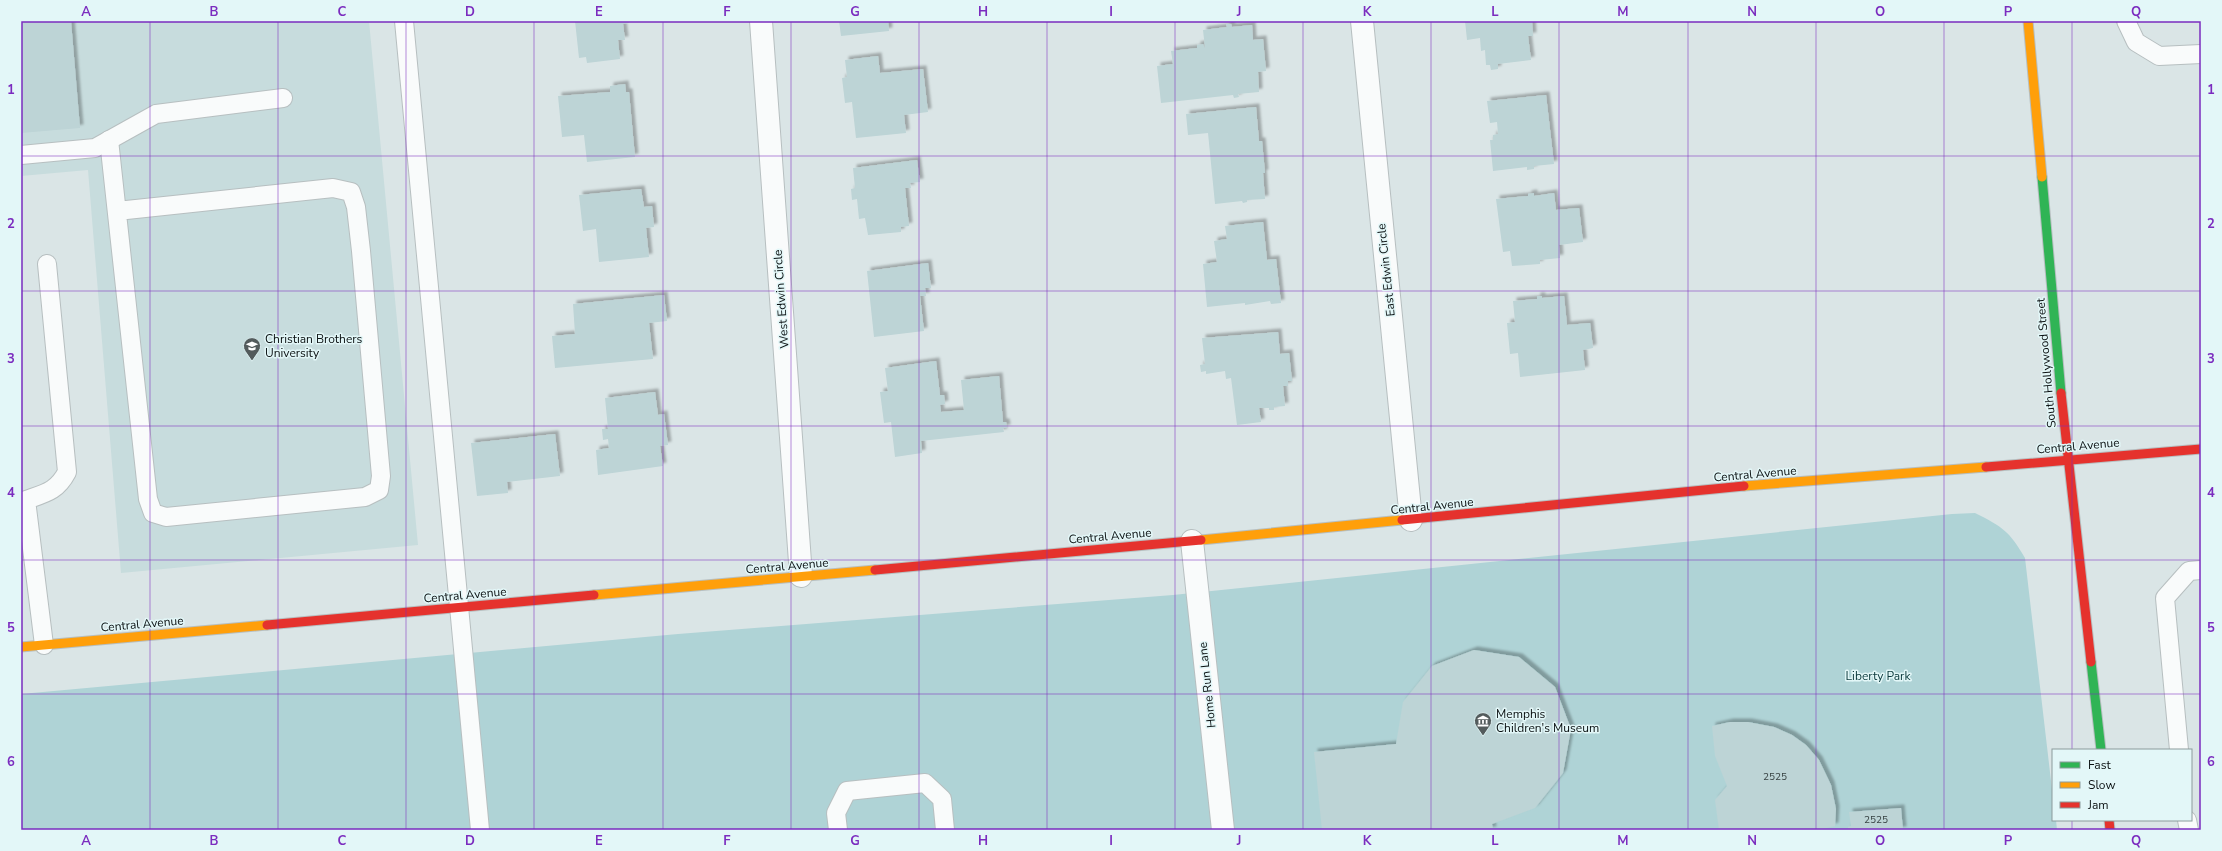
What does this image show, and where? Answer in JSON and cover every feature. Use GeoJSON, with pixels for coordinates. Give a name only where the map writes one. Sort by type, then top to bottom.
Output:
{"type":"FeatureCollection","features":[{"type":"Feature","properties":{"kind":"main road","name":"South Hollywood Street"},"geometry":{"type":"LineString","coordinates":[[2028,21],[2067,459],[2101,749]]}},
{"type":"Feature","properties":{"kind":"main road","name":"Central Avenue"},"geometry":{"type":"LineString","coordinates":[[21,647],[1192,541],[1689,491],[2201,449]]}},
{"type":"Feature","properties":{"kind":"street","name":"West Edwin Circle"},"geometry":{"type":"LineString","coordinates":[[761,21],[801,576]]}},
{"type":"Feature","properties":{"kind":"street","name":"East Edwin Circle"},"geometry":{"type":"LineString","coordinates":[[1362,21],[1411,520]]}},
{"type":"Feature","properties":{"kind":"street","name":"Home Run Lane"},"geometry":{"type":"LineString","coordinates":[[1192,541],[1223,830]]}},
{"type":"Feature","properties":{"kind":"lane"},"geometry":{"type":"LineString","coordinates":[[404,21],[480,830]]}},
{"type":"Feature","properties":{"kind":"lane"},"geometry":{"type":"LineString","coordinates":[[2126,21],[2136,42],[2159,56],[2201,54]]}},
{"type":"Feature","properties":{"kind":"lane"},"geometry":{"type":"LineString","coordinates":[[21,155],[95,148],[156,114],[283,98]]}},
{"type":"Feature","properties":{"kind":"lane"},"geometry":{"type":"LineString","coordinates":[[109,140],[148,499],[153,513],[166,517],[365,497],[378,490],[381,476],[362,259],[356,207],[351,192],[333,188],[117,211]]}},
{"type":"Feature","properties":{"kind":"lane"},"geometry":{"type":"LineString","coordinates":[[44,645],[23,500],[47,493],[61,484],[67,472],[47,264]]}},
{"type":"Feature","properties":{"kind":"lane"},"geometry":{"type":"LineString","coordinates":[[2179,749],[2165,598],[2189,571],[2201,570]]}},
{"type":"Feature","properties":{"kind":"lane"},"geometry":{"type":"LineString","coordinates":[[838,830],[836,813],[847,791],[925,783],[942,799],[945,830]]}},
{"type":"Feature","properties":{"kind":"shaded area","name":"Christian Brothers University"},"geometry":{"type":"Polygon","coordinates":[[[21,21],[369,21],[418,545],[121,573],[88,170],[21,176],[21,21]]]}},
{"type":"Feature","properties":{"kind":"green space","name":"Liberty Park"},"geometry":{"type":"Polygon","coordinates":[[[1975,513],[1999,526],[2010,536],[2025,558],[2052,789],[2052,821],[2056,821],[2057,830],[21,830],[21,694],[678,634],[1173,595],[1952,514],[1975,513]]]}},
{"type":"Feature","properties":{"kind":"building"},"geometry":{"type":"Polygon","coordinates":[[[21,21],[71,21],[80,128],[21,133],[21,21]]]}},
{"type":"Feature","properties":{"kind":"building"},"geometry":{"type":"Polygon","coordinates":[[[575,21],[628,21],[629,23],[623,24],[625,40],[618,40],[620,59],[587,63],[586,57],[579,58],[575,21]]]}},
{"type":"Feature","properties":{"kind":"building"},"geometry":{"type":"Polygon","coordinates":[[[839,21],[888,21],[889,31],[841,36],[839,21]]]}},
{"type":"Feature","properties":{"kind":"building"},"geometry":{"type":"Polygon","coordinates":[[[1465,21],[1532,21],[1533,36],[1528,36],[1531,60],[1498,64],[1498,69],[1491,70],[1490,65],[1486,65],[1485,50],[1481,51],[1480,38],[1467,40],[1465,21]]]}},
{"type":"Feature","properties":{"kind":"building"},"geometry":{"type":"Polygon","coordinates":[[[1226,24],[1231,24],[1232,27],[1252,25],[1253,40],[1263,39],[1266,71],[1258,72],[1259,92],[1238,94],[1239,97],[1234,98],[1233,95],[1161,103],[1157,66],[1173,64],[1171,51],[1197,48],[1197,45],[1203,44],[1205,48],[1203,30],[1227,27],[1226,24]]]}},
{"type":"Feature","properties":{"kind":"building"},"geometry":{"type":"Polygon","coordinates":[[[878,56],[880,73],[923,69],[928,112],[904,115],[906,133],[856,138],[852,102],[845,103],[842,78],[847,77],[845,60],[878,56]]]}},
{"type":"Feature","properties":{"kind":"building"},"geometry":{"type":"Polygon","coordinates":[[[625,84],[626,92],[629,92],[635,157],[587,162],[584,135],[562,137],[558,96],[610,92],[610,86],[625,84]]]}},
{"type":"Feature","properties":{"kind":"building"},"geometry":{"type":"Polygon","coordinates":[[[1546,95],[1554,164],[1534,166],[1534,169],[1527,170],[1527,167],[1493,171],[1490,140],[1493,140],[1493,135],[1498,134],[1497,122],[1490,123],[1487,101],[1546,95]]]}},
{"type":"Feature","properties":{"kind":"building"},"geometry":{"type":"Polygon","coordinates":[[[1256,107],[1259,141],[1262,141],[1265,173],[1263,173],[1265,199],[1247,200],[1247,202],[1243,203],[1242,201],[1215,204],[1208,133],[1188,135],[1186,114],[1256,107]]]}},
{"type":"Feature","properties":{"kind":"building"},"geometry":{"type":"Polygon","coordinates":[[[917,160],[920,182],[910,183],[911,188],[905,188],[909,226],[901,227],[901,232],[868,235],[865,218],[859,219],[857,199],[852,200],[851,189],[855,188],[853,168],[917,160]]]}},
{"type":"Feature","properties":{"kind":"building"},"geometry":{"type":"Polygon","coordinates":[[[641,189],[644,207],[652,206],[654,227],[646,228],[649,257],[599,262],[596,229],[583,231],[579,195],[641,189]]]}},
{"type":"Feature","properties":{"kind":"building"},"geometry":{"type":"Polygon","coordinates":[[[1534,193],[1534,196],[1554,193],[1556,210],[1579,208],[1583,242],[1559,245],[1560,258],[1540,260],[1540,264],[1512,266],[1510,251],[1503,252],[1496,199],[1528,196],[1528,194],[1534,193]]]}},
{"type":"Feature","properties":{"kind":"building"},"geometry":{"type":"Polygon","coordinates":[[[1263,222],[1267,260],[1276,259],[1281,303],[1271,304],[1270,301],[1245,305],[1245,303],[1207,307],[1203,264],[1217,262],[1214,241],[1227,239],[1225,226],[1263,222]]]}},
{"type":"Feature","properties":{"kind":"building"},"geometry":{"type":"Polygon","coordinates":[[[928,263],[931,288],[925,288],[926,296],[920,296],[924,331],[874,337],[867,271],[928,263]]]}},
{"type":"Feature","properties":{"kind":"building"},"geometry":{"type":"Polygon","coordinates":[[[664,295],[667,321],[649,323],[653,359],[555,368],[552,336],[575,334],[573,304],[664,295]]]}},
{"type":"Feature","properties":{"kind":"building"},"geometry":{"type":"Polygon","coordinates":[[[1537,296],[1542,296],[1542,298],[1564,296],[1567,325],[1590,323],[1593,348],[1583,350],[1585,370],[1520,377],[1518,353],[1510,354],[1507,323],[1515,322],[1513,301],[1537,299],[1537,296]]]}},
{"type":"Feature","properties":{"kind":"building"},"geometry":{"type":"Polygon","coordinates":[[[1278,332],[1280,354],[1289,353],[1292,381],[1288,381],[1288,386],[1283,386],[1285,406],[1274,407],[1274,410],[1269,410],[1269,408],[1259,408],[1261,422],[1237,425],[1231,378],[1226,379],[1225,371],[1206,374],[1206,371],[1201,372],[1200,365],[1205,364],[1202,338],[1278,332]]]}},
{"type":"Feature","properties":{"kind":"building"},"geometry":{"type":"Polygon","coordinates":[[[936,361],[940,395],[944,395],[945,404],[940,405],[941,412],[964,410],[961,380],[999,376],[1003,422],[1006,422],[1007,428],[1003,428],[1004,432],[921,441],[922,453],[895,457],[891,422],[884,423],[880,392],[888,391],[885,368],[936,361]]]}},
{"type":"Feature","properties":{"kind":"building"},"geometry":{"type":"Polygon","coordinates":[[[655,392],[658,415],[664,414],[668,445],[660,446],[663,466],[598,475],[596,450],[609,448],[608,439],[603,440],[602,429],[608,429],[605,398],[655,392]]]}},
{"type":"Feature","properties":{"kind":"building"},"geometry":{"type":"Polygon","coordinates":[[[555,434],[560,476],[507,482],[508,493],[477,496],[471,443],[555,434]]]}},
{"type":"Feature","properties":{"kind":"building","name":"Memphis Children's Museum"},"geometry":{"type":"Polygon","coordinates":[[[1474,650],[1519,657],[1555,687],[1571,729],[1563,773],[1535,808],[1492,824],[1493,830],[1322,830],[1314,752],[1396,744],[1403,702],[1432,666],[1474,650]]]}},
{"type":"Feature","properties":{"kind":"building"},"geometry":{"type":"Polygon","coordinates":[[[1730,722],[1748,722],[1774,727],[1792,735],[1806,745],[1819,760],[1831,785],[1836,809],[1835,826],[1818,830],[1719,830],[1715,800],[1727,786],[1715,756],[1712,726],[1730,722]]]}},
{"type":"Feature","properties":{"kind":"building"},"geometry":{"type":"Polygon","coordinates":[[[1901,808],[1903,830],[1848,830],[1848,827],[1851,826],[1849,812],[1901,808]]]}},
{"type":"Feature","properties":{"kind":"traffic: fast"},"geometry":{"type":"LineString","coordinates":[[2042,177],[2061,393]]}},
{"type":"Feature","properties":{"kind":"traffic: fast"},"geometry":{"type":"LineString","coordinates":[[2091,662],[2101,749]]}},
{"type":"Feature","properties":{"kind":"traffic: slow"},"geometry":{"type":"LineString","coordinates":[[2028,21],[2042,177]]}},
{"type":"Feature","properties":{"kind":"traffic: slow"},"geometry":{"type":"LineString","coordinates":[[1744,486],[1986,467]]}},
{"type":"Feature","properties":{"kind":"traffic: slow"},"geometry":{"type":"LineString","coordinates":[[1201,540],[1402,520]]}},
{"type":"Feature","properties":{"kind":"traffic: slow"},"geometry":{"type":"LineString","coordinates":[[594,595],[875,570]]}},
{"type":"Feature","properties":{"kind":"traffic: slow"},"geometry":{"type":"LineString","coordinates":[[21,647],[267,625]]}},
{"type":"Feature","properties":{"kind":"traffic: jam"},"geometry":{"type":"LineString","coordinates":[[2061,393],[2091,662]]}},
{"type":"Feature","properties":{"kind":"traffic: jam"},"geometry":{"type":"LineString","coordinates":[[1986,467],[2201,449]]}},
{"type":"Feature","properties":{"kind":"traffic: jam"},"geometry":{"type":"LineString","coordinates":[[1402,520],[1744,486]]}},
{"type":"Feature","properties":{"kind":"traffic: jam"},"geometry":{"type":"LineString","coordinates":[[875,570],[1201,540]]}},
{"type":"Feature","properties":{"kind":"traffic: jam"},"geometry":{"type":"LineString","coordinates":[[267,625],[594,595]]}},
{"type":"Feature","properties":{"kind":"traffic: jam"},"geometry":{"type":"LineString","coordinates":[[2109,821],[2110,830]]}},
{"type":"Feature","properties":{"kind":"place","name":"Christian Brothers University"},"geometry":{"type":"Point","coordinates":[252,361]}},
{"type":"Feature","properties":{"kind":"place","name":"Memphis Children's Museum"},"geometry":{"type":"Point","coordinates":[1483,736]}}]}
